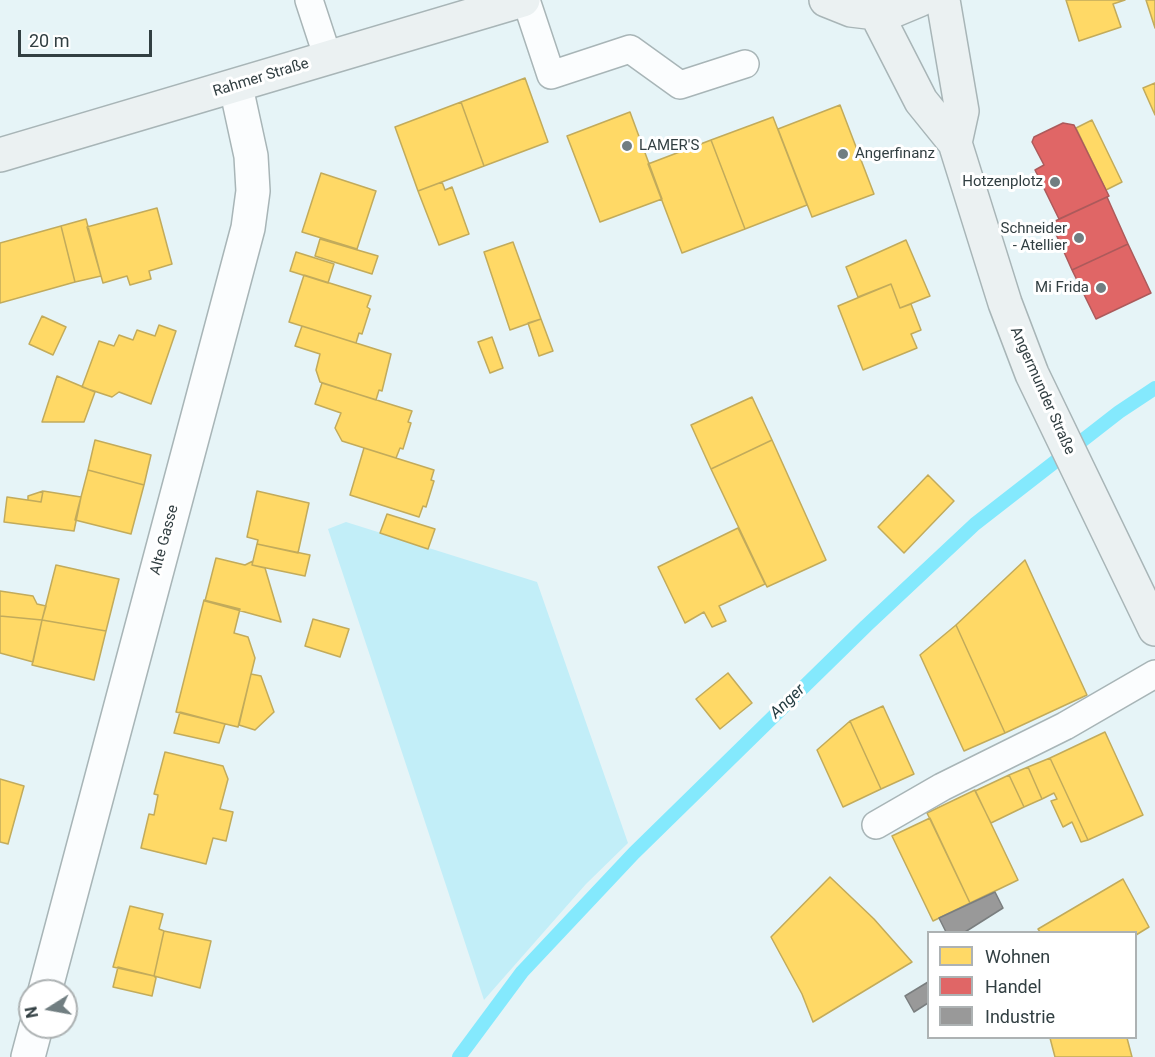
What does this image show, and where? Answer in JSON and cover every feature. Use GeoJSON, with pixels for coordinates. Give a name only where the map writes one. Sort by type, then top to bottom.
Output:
{"type":"FeatureCollection","features":[{"type":"Feature","properties":{"kind":"main road","name":"Rahmer Straße"},"geometry":{"type":"LineString","coordinates":[[0,155],[236,87],[483,5],[524,0]]}},
{"type":"Feature","properties":{"kind":"main road"},"geometry":{"type":"LineString","coordinates":[[826,0],[851,10],[876,13],[895,10],[919,0]]}},
{"type":"Feature","properties":{"kind":"main road","name":"Angermunder Straße"},"geometry":{"type":"LineString","coordinates":[[943,0],[962,111],[955,143]]}},
{"type":"Feature","properties":{"kind":"main road","name":"Angermunder Straße"},"geometry":{"type":"LineString","coordinates":[[876,13],[921,101],[955,143],[1005,303],[1032,374],[1155,629]]}},
{"type":"Feature","properties":{"kind":"street","name":"Alte Gasse"},"geometry":{"type":"LineString","coordinates":[[48,979],[248,228],[253,191],[251,156],[236,87]]}},
{"type":"Feature","properties":{"kind":"street"},"geometry":{"type":"LineString","coordinates":[[28,1057],[33,1039]]}},
{"type":"Feature","properties":{"kind":"lane"},"geometry":{"type":"LineString","coordinates":[[309,0],[328,58]]}},
{"type":"Feature","properties":{"kind":"lane"},"geometry":{"type":"LineString","coordinates":[[524,0],[551,75],[630,49],[680,85],[745,64]]}},
{"type":"Feature","properties":{"kind":"lane"},"geometry":{"type":"LineString","coordinates":[[876,825],[942,787],[1065,726],[1155,674]]}},
{"type":"Feature","properties":{"kind":"shaded area"},"geometry":{"type":"Polygon","coordinates":[[[346,522],[537,582],[628,843],[586,884],[484,1000],[328,529],[346,522]]]}},
{"type":"Feature","properties":{"kind":"building: Wohnen"},"geometry":{"type":"Polygon","coordinates":[[[1066,0],[1125,0],[1113,4],[1121,27],[1079,41],[1066,0]]]}},
{"type":"Feature","properties":{"kind":"building: Wohnen"},"geometry":{"type":"Polygon","coordinates":[[[1146,0],[1155,0],[1155,28],[1146,0]]]}},
{"type":"Feature","properties":{"kind":"building: Wohnen"},"geometry":{"type":"Polygon","coordinates":[[[525,78],[548,142],[484,166],[461,102],[525,78]]]}},
{"type":"Feature","properties":{"kind":"building: Wohnen"},"geometry":{"type":"Polygon","coordinates":[[[1155,83],[1155,115],[1143,88],[1155,83]]]}},
{"type":"Feature","properties":{"kind":"building: Wohnen"},"geometry":{"type":"Polygon","coordinates":[[[461,102],[484,166],[418,191],[395,127],[461,102]]]}},
{"type":"Feature","properties":{"kind":"building: Wohnen"},"geometry":{"type":"Polygon","coordinates":[[[840,105],[874,194],[812,217],[778,129],[840,105]]]}},
{"type":"Feature","properties":{"kind":"building: Wohnen"},"geometry":{"type":"Polygon","coordinates":[[[630,112],[662,199],[600,222],[567,136],[630,112]]]}},
{"type":"Feature","properties":{"kind":"building: Wohnen"},"geometry":{"type":"Polygon","coordinates":[[[773,117],[807,205],[745,229],[711,140],[773,117]]]}},
{"type":"Feature","properties":{"kind":"building: Wohnen"},"geometry":{"type":"Polygon","coordinates":[[[1092,120],[1122,182],[1106,190],[1076,128],[1092,120]]]}},
{"type":"Feature","properties":{"kind":"building: Wohnen"},"geometry":{"type":"Polygon","coordinates":[[[711,140],[745,229],[682,253],[648,164],[711,140]]]}},
{"type":"Feature","properties":{"kind":"building: Wohnen"},"geometry":{"type":"Polygon","coordinates":[[[321,173],[376,191],[357,249],[302,232],[321,173]]]}},
{"type":"Feature","properties":{"kind":"building: Wohnen"},"geometry":{"type":"Polygon","coordinates":[[[442,182],[445,190],[452,187],[469,234],[439,245],[418,191],[442,182]]]}},
{"type":"Feature","properties":{"kind":"building: Wohnen"},"geometry":{"type":"Polygon","coordinates":[[[157,208],[172,264],[149,271],[151,279],[130,285],[127,276],[103,283],[87,227],[157,208]]]}},
{"type":"Feature","properties":{"kind":"building: Wohnen"},"geometry":{"type":"Polygon","coordinates":[[[86,219],[101,276],[75,282],[61,226],[86,219]]]}},
{"type":"Feature","properties":{"kind":"building: Wohnen"},"geometry":{"type":"Polygon","coordinates":[[[61,226],[75,282],[0,303],[0,243],[61,226]]]}},
{"type":"Feature","properties":{"kind":"building: Wohnen"},"geometry":{"type":"Polygon","coordinates":[[[320,239],[378,256],[372,274],[315,256],[320,239]]]}},
{"type":"Feature","properties":{"kind":"building: Wohnen"},"geometry":{"type":"Polygon","coordinates":[[[906,240],[930,296],[900,308],[891,284],[858,297],[846,267],[906,240]]]}},
{"type":"Feature","properties":{"kind":"building: Wohnen"},"geometry":{"type":"Polygon","coordinates":[[[513,242],[541,319],[510,330],[484,252],[513,242]]]}},
{"type":"Feature","properties":{"kind":"building: Wohnen"},"geometry":{"type":"Polygon","coordinates":[[[296,252],[334,264],[328,283],[290,271],[296,252]]]}},
{"type":"Feature","properties":{"kind":"building: Wohnen"},"geometry":{"type":"Polygon","coordinates":[[[304,275],[371,296],[367,307],[370,309],[362,334],[359,333],[356,343],[289,322],[304,275]]]}},
{"type":"Feature","properties":{"kind":"building: Wohnen"},"geometry":{"type":"Polygon","coordinates":[[[891,284],[900,308],[911,304],[921,330],[911,334],[917,348],[863,370],[838,306],[891,284]]]}},
{"type":"Feature","properties":{"kind":"building: Wohnen"},"geometry":{"type":"Polygon","coordinates":[[[42,316],[66,327],[53,355],[29,344],[42,316]]]}},
{"type":"Feature","properties":{"kind":"building: Wohnen"},"geometry":{"type":"Polygon","coordinates":[[[541,319],[553,351],[539,356],[528,323],[541,319]]]}},
{"type":"Feature","properties":{"kind":"building: Wohnen"},"geometry":{"type":"Polygon","coordinates":[[[159,325],[176,331],[151,404],[119,392],[112,397],[82,387],[99,341],[114,346],[119,335],[133,340],[137,330],[155,336],[159,325]]]}},
{"type":"Feature","properties":{"kind":"building: Wohnen"},"geometry":{"type":"Polygon","coordinates":[[[302,326],[391,354],[382,391],[379,390],[376,400],[320,382],[316,370],[320,354],[295,346],[302,326]]]}},
{"type":"Feature","properties":{"kind":"building: Wohnen"},"geometry":{"type":"Polygon","coordinates":[[[492,337],[503,368],[490,373],[478,342],[492,337]]]}},
{"type":"Feature","properties":{"kind":"building: Wohnen"},"geometry":{"type":"Polygon","coordinates":[[[57,376],[95,392],[84,422],[42,422],[57,376]]]}},
{"type":"Feature","properties":{"kind":"building: Wohnen"},"geometry":{"type":"Polygon","coordinates":[[[322,383],[412,411],[403,449],[400,448],[396,458],[342,441],[335,428],[341,413],[315,404],[322,383]]]}},
{"type":"Feature","properties":{"kind":"building: Wohnen"},"geometry":{"type":"Polygon","coordinates":[[[752,397],[772,440],[711,469],[691,425],[752,397]]]}},
{"type":"Feature","properties":{"kind":"building: Wohnen"},"geometry":{"type":"Polygon","coordinates":[[[95,440],[151,455],[144,485],[88,470],[95,440]]]}},
{"type":"Feature","properties":{"kind":"building: Wohnen"},"geometry":{"type":"Polygon","coordinates":[[[772,440],[826,560],[767,587],[711,469],[772,440]]]}},
{"type":"Feature","properties":{"kind":"building: Wohnen"},"geometry":{"type":"Polygon","coordinates":[[[364,448],[434,470],[431,480],[434,481],[426,507],[423,506],[419,517],[350,495],[364,448]]]}},
{"type":"Feature","properties":{"kind":"building: Wohnen"},"geometry":{"type":"Polygon","coordinates":[[[88,470],[144,485],[131,534],[75,520],[88,470]]]}},
{"type":"Feature","properties":{"kind":"building: Wohnen"},"geometry":{"type":"Polygon","coordinates":[[[928,475],[954,501],[904,553],[878,527],[928,475]]]}},
{"type":"Feature","properties":{"kind":"building: Wohnen"},"geometry":{"type":"Polygon","coordinates":[[[43,491],[81,497],[74,531],[4,522],[7,497],[41,502],[43,491]]]}},
{"type":"Feature","properties":{"kind":"building: Wohnen"},"geometry":{"type":"Polygon","coordinates":[[[43,491],[41,502],[28,500],[28,496],[43,491]]]}},
{"type":"Feature","properties":{"kind":"building: Wohnen"},"geometry":{"type":"Polygon","coordinates":[[[257,491],[309,503],[298,553],[257,544],[258,540],[247,537],[257,491]]]}},
{"type":"Feature","properties":{"kind":"building: Wohnen"},"geometry":{"type":"Polygon","coordinates":[[[387,514],[435,529],[428,549],[380,533],[387,514]]]}},
{"type":"Feature","properties":{"kind":"building: Wohnen"},"geometry":{"type":"Polygon","coordinates":[[[738,528],[765,584],[719,606],[726,621],[712,627],[704,612],[685,623],[658,567],[738,528]]]}},
{"type":"Feature","properties":{"kind":"building: Wohnen"},"geometry":{"type":"Polygon","coordinates":[[[257,544],[310,555],[305,576],[252,565],[257,544]]]}},
{"type":"Feature","properties":{"kind":"building: Wohnen"},"geometry":{"type":"Polygon","coordinates":[[[216,558],[245,565],[253,561],[252,565],[265,568],[281,622],[205,601],[216,558]]]}},
{"type":"Feature","properties":{"kind":"building: Wohnen"},"geometry":{"type":"Polygon","coordinates":[[[1025,560],[1087,695],[1005,733],[956,625],[1025,560]]]}},
{"type":"Feature","properties":{"kind":"building: Wohnen"},"geometry":{"type":"Polygon","coordinates":[[[56,565],[119,579],[106,631],[42,620],[56,565]]]}},
{"type":"Feature","properties":{"kind":"building: Wohnen"},"geometry":{"type":"Polygon","coordinates":[[[0,591],[33,596],[37,604],[46,606],[42,620],[0,616],[0,591]]]}},
{"type":"Feature","properties":{"kind":"building: Wohnen"},"geometry":{"type":"Polygon","coordinates":[[[204,600],[240,609],[234,633],[248,637],[255,658],[238,727],[176,712],[204,600]]]}},
{"type":"Feature","properties":{"kind":"building: Wohnen"},"geometry":{"type":"Polygon","coordinates":[[[0,616],[42,620],[33,662],[0,653],[0,616]]]}},
{"type":"Feature","properties":{"kind":"building: Wohnen"},"geometry":{"type":"Polygon","coordinates":[[[313,619],[349,629],[340,657],[305,646],[313,619]]]}},
{"type":"Feature","properties":{"kind":"building: Wohnen"},"geometry":{"type":"Polygon","coordinates":[[[42,620],[106,631],[94,680],[32,665],[42,620]]]}},
{"type":"Feature","properties":{"kind":"building: Wohnen"},"geometry":{"type":"Polygon","coordinates":[[[956,625],[1005,733],[964,751],[920,655],[956,625]]]}},
{"type":"Feature","properties":{"kind":"building: Wohnen"},"geometry":{"type":"Polygon","coordinates":[[[728,673],[752,703],[720,729],[696,699],[728,673]]]}},
{"type":"Feature","properties":{"kind":"building: Wohnen"},"geometry":{"type":"Polygon","coordinates":[[[251,674],[261,676],[274,712],[255,730],[239,725],[251,674]]]}},
{"type":"Feature","properties":{"kind":"building: Wohnen"},"geometry":{"type":"Polygon","coordinates":[[[883,706],[914,774],[881,789],[850,721],[883,706]]]}},
{"type":"Feature","properties":{"kind":"building: Wohnen"},"geometry":{"type":"Polygon","coordinates":[[[180,712],[225,724],[219,743],[174,733],[180,712]]]}},
{"type":"Feature","properties":{"kind":"building: Wohnen"},"geometry":{"type":"Polygon","coordinates":[[[850,721],[881,789],[843,807],[817,750],[850,721]]]}},
{"type":"Feature","properties":{"kind":"building: Wohnen"},"geometry":{"type":"Polygon","coordinates":[[[1105,732],[1143,815],[1088,840],[1050,758],[1105,732]]]}},
{"type":"Feature","properties":{"kind":"building: Wohnen"},"geometry":{"type":"Polygon","coordinates":[[[165,752],[223,766],[228,779],[220,809],[233,812],[226,841],[213,838],[206,864],[141,848],[149,814],[154,815],[158,795],[154,794],[165,752]]]}},
{"type":"Feature","properties":{"kind":"building: Wohnen"},"geometry":{"type":"Polygon","coordinates":[[[1050,758],[1088,840],[1081,842],[1072,822],[1063,827],[1051,801],[1057,799],[1054,793],[1042,799],[1028,767],[1050,758]]]}},
{"type":"Feature","properties":{"kind":"building: Wohnen"},"geometry":{"type":"Polygon","coordinates":[[[1028,767],[1042,799],[1024,807],[1009,775],[1028,767]]]}},
{"type":"Feature","properties":{"kind":"building: Wohnen"},"geometry":{"type":"Polygon","coordinates":[[[1009,775],[1024,807],[991,823],[975,791],[1009,775]]]}},
{"type":"Feature","properties":{"kind":"building: Wohnen"},"geometry":{"type":"Polygon","coordinates":[[[0,779],[24,786],[8,844],[0,842],[0,779]]]}},
{"type":"Feature","properties":{"kind":"building: Wohnen"},"geometry":{"type":"Polygon","coordinates":[[[975,790],[1018,880],[970,903],[927,813],[975,790]]]}},
{"type":"Feature","properties":{"kind":"building: Wohnen"},"geometry":{"type":"Polygon","coordinates":[[[930,818],[970,903],[933,921],[892,836],[930,818]]]}},
{"type":"Feature","properties":{"kind":"building: Wohnen"},"geometry":{"type":"Polygon","coordinates":[[[830,877],[874,919],[912,962],[813,1022],[802,994],[771,937],[830,877]]]}},
{"type":"Feature","properties":{"kind":"building: Wohnen"},"geometry":{"type":"Polygon","coordinates":[[[1123,879],[1149,927],[1137,934],[1137,931],[1039,931],[1038,929],[1123,879]]]}},
{"type":"Feature","properties":{"kind":"building: Wohnen"},"geometry":{"type":"Polygon","coordinates":[[[130,906],[163,914],[159,929],[164,931],[154,976],[113,967],[130,906]]]}},
{"type":"Feature","properties":{"kind":"building: Wohnen"},"geometry":{"type":"Polygon","coordinates":[[[164,931],[211,941],[200,988],[154,976],[164,931]]]}},
{"type":"Feature","properties":{"kind":"building: Wohnen"},"geometry":{"type":"Polygon","coordinates":[[[118,967],[154,976],[156,978],[152,996],[113,987],[118,967]]]}},
{"type":"Feature","properties":{"kind":"building: Wohnen"},"geometry":{"type":"Polygon","coordinates":[[[1050,1039],[1127,1039],[1132,1057],[1055,1057],[1050,1039]]]}},
{"type":"Feature","properties":{"kind":"building: Handel"},"geometry":{"type":"Polygon","coordinates":[[[1063,123],[1074,125],[1109,196],[1059,219],[1035,170],[1044,165],[1032,142],[1034,137],[1063,123]]]}},
{"type":"Feature","properties":{"kind":"building: Handel"},"geometry":{"type":"Polygon","coordinates":[[[1107,197],[1128,244],[1072,270],[1051,223],[1107,197]]]}},
{"type":"Feature","properties":{"kind":"building: Handel"},"geometry":{"type":"Polygon","coordinates":[[[1128,244],[1151,293],[1096,319],[1072,270],[1128,244]]]}},
{"type":"Feature","properties":{"kind":"building: Industrie"},"geometry":{"type":"Polygon","coordinates":[[[995,892],[1003,908],[967,931],[946,931],[939,918],[995,892]]]}},
{"type":"Feature","properties":{"kind":"building: Industrie"},"geometry":{"type":"Polygon","coordinates":[[[927,983],[927,1004],[914,1012],[905,996],[927,983]]]}},
{"type":"Feature","properties":{"kind":"waterway","name":"Anger"},"geometry":{"type":"LineString","coordinates":[[459,1057],[522,972],[634,853],[866,626],[975,524],[1119,412],[1155,388]]}},
{"type":"Feature","properties":{"kind":"place","name":"LAMER'S"},"geometry":{"type":"Point","coordinates":[627,146]}},
{"type":"Feature","properties":{"kind":"place","name":"Angerfinanz"},"geometry":{"type":"Point","coordinates":[843,154]}},
{"type":"Feature","properties":{"kind":"place","name":"Hotzenplotz"},"geometry":{"type":"Point","coordinates":[1055,182]}},
{"type":"Feature","properties":{"kind":"place","name":"Schneider - Atellier"},"geometry":{"type":"Point","coordinates":[1079,238]}},
{"type":"Feature","properties":{"kind":"place","name":"Mi Frida"},"geometry":{"type":"Point","coordinates":[1101,288]}}]}
